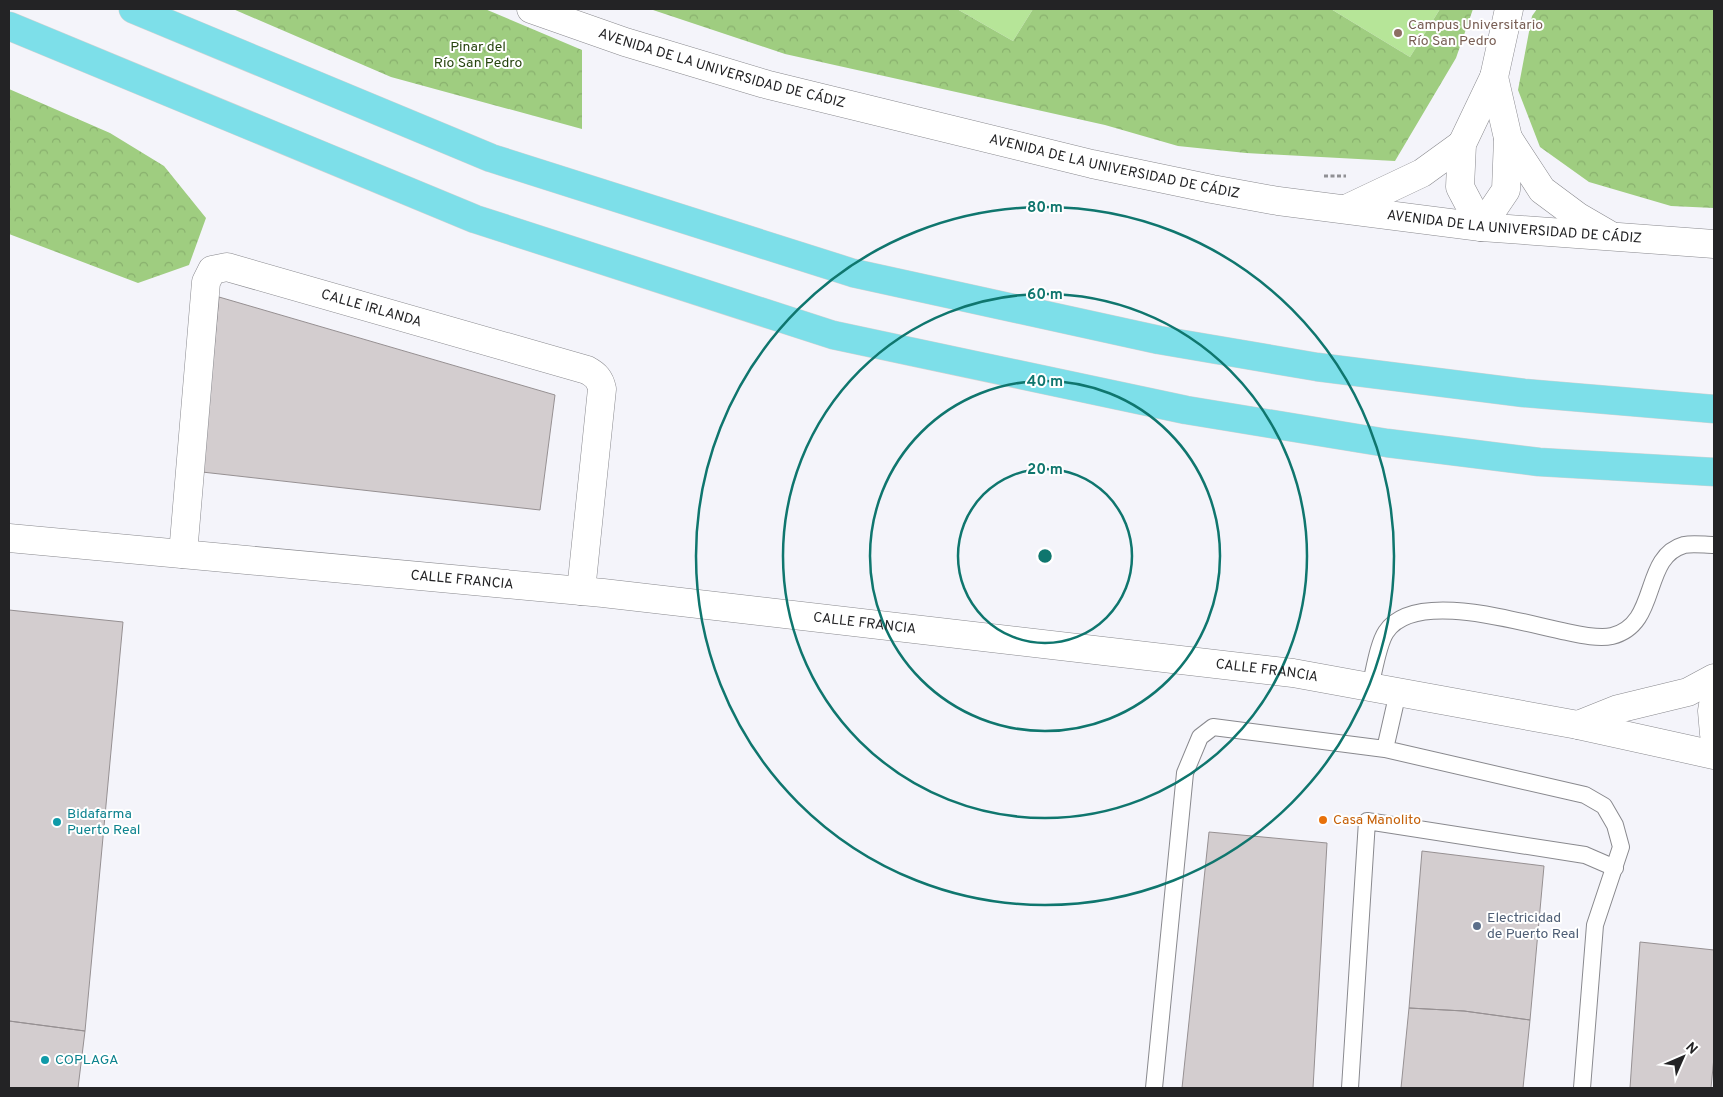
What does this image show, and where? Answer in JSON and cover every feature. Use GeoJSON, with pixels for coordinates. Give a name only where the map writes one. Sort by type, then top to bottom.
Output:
{"type":"FeatureCollection","features":[{"type":"Feature","properties":{"kind":"highway"},"geometry":{"type":"LineString","coordinates":[[133,9],[491,158],[853,273],[1159,340],[1317,367],[1524,393],[1714,409]]}},
{"type":"Feature","properties":{"kind":"highway"},"geometry":{"type":"LineString","coordinates":[[9,26],[475,219],[832,335],[1186,410],[1387,442],[1539,462],[1714,472]]}},
{"type":"Feature","properties":{"kind":"street","name":"AVENIDA DE LA UNIVERSIDAD DE CÁDIZ"},"geometry":{"type":"LineString","coordinates":[[531,9],[625,42],[765,84],[1092,164],[1278,201],[1348,208],[1481,227],[1714,244]]}},
{"type":"Feature","properties":{"kind":"street"},"geometry":{"type":"LineString","coordinates":[[1494,77],[1508,138],[1506,190],[1481,227],[1460,187],[1462,144],[1494,77],[1509,9]]}},
{"type":"Feature","properties":{"kind":"street"},"geometry":{"type":"LineString","coordinates":[[1508,138],[1542,190],[1577,216],[1613,238]]}},
{"type":"Feature","properties":{"kind":"street"},"geometry":{"type":"LineString","coordinates":[[1348,208],[1422,173],[1462,144]]}},
{"type":"Feature","properties":{"kind":"street","name":"CALLE IRLANDA"},"geometry":{"type":"LineString","coordinates":[[183,554],[206,282],[212,270],[228,267],[588,370],[595,375],[602,389],[581,591]]}},
{"type":"Feature","properties":{"kind":"street","name":"CALLE FRANCIA"},"geometry":{"type":"LineString","coordinates":[[9,538],[581,591],[1293,673],[1578,725],[1714,755]]}},
{"type":"Feature","properties":{"kind":"street"},"geometry":{"type":"LineString","coordinates":[[1578,725],[1618,709],[1688,692],[1714,678]]}},
{"type":"Feature","properties":{"kind":"street"},"geometry":{"type":"LineString","coordinates":[[1714,699],[1712,711],[1714,734]]}},
{"type":"Feature","properties":{"kind":"lane"},"geometry":{"type":"LineString","coordinates":[[1370,687],[1385,634],[1395,621],[1415,613],[1476,613],[1585,636],[1612,636],[1629,628],[1646,606],[1661,560],[1684,545],[1714,545]]}},
{"type":"Feature","properties":{"kind":"lane"},"geometry":{"type":"LineString","coordinates":[[1385,750],[1398,692]]}},
{"type":"Feature","properties":{"kind":"lane"},"geometry":{"type":"LineString","coordinates":[[1154,1088],[1185,773],[1200,737],[1214,727],[1385,750],[1585,794],[1604,806],[1615,825],[1621,847],[1594,925],[1582,1088]]}},
{"type":"Feature","properties":{"kind":"lane"},"geometry":{"type":"LineString","coordinates":[[1350,1088],[1367,822],[1584,856],[1615,868]]}},
{"type":"Feature","properties":{"kind":"green space","name":"Pinar del Río San Pedro"},"geometry":{"type":"Polygon","coordinates":[[[233,9],[485,9],[582,50],[582,129],[391,77],[233,9]]]}},
{"type":"Feature","properties":{"kind":"green space"},"geometry":{"type":"Polygon","coordinates":[[[650,9],[957,9],[1013,41],[1033,9],[1331,9],[1410,57],[1440,9],[1473,9],[1456,58],[1395,161],[1246,153],[1178,146],[1105,125],[785,54],[650,9]]]}},
{"type":"Feature","properties":{"kind":"green space"},"geometry":{"type":"Polygon","coordinates":[[[957,9],[1033,9],[1013,41],[957,9]]]}},
{"type":"Feature","properties":{"kind":"green space","name":"Campus Universitario Río San Pedro"},"geometry":{"type":"Polygon","coordinates":[[[1331,9],[1440,9],[1410,57],[1331,9]]]}},
{"type":"Feature","properties":{"kind":"green space"},"geometry":{"type":"Polygon","coordinates":[[[1537,9],[1714,9],[1714,208],[1671,206],[1589,182],[1540,147],[1518,90],[1532,16],[1537,9]]]}},
{"type":"Feature","properties":{"kind":"green space"},"geometry":{"type":"Polygon","coordinates":[[[9,89],[110,133],[164,166],[206,218],[189,265],[138,283],[9,234],[9,89]]]}},
{"type":"Feature","properties":{"kind":"building"},"geometry":{"type":"Polygon","coordinates":[[[219,297],[555,395],[540,510],[202,472],[219,297]]]}},
{"type":"Feature","properties":{"kind":"building","name":"Bidafarma Puerto Real"},"geometry":{"type":"Polygon","coordinates":[[[9,610],[123,622],[85,1031],[9,1021],[9,610]]]}},
{"type":"Feature","properties":{"kind":"building"},"geometry":{"type":"Polygon","coordinates":[[[1209,832],[1327,843],[1313,1088],[1182,1088],[1209,832]]]}},
{"type":"Feature","properties":{"kind":"building","name":"Electricidad de Puerto Real"},"geometry":{"type":"Polygon","coordinates":[[[1422,851],[1544,866],[1530,1020],[1464,1011],[1409,1008],[1422,851]]]}},
{"type":"Feature","properties":{"kind":"building"},"geometry":{"type":"Polygon","coordinates":[[[1640,942],[1714,950],[1714,1057],[1711,1088],[1630,1088],[1640,942]]]}},
{"type":"Feature","properties":{"kind":"building"},"geometry":{"type":"Polygon","coordinates":[[[1409,1008],[1464,1011],[1530,1020],[1523,1088],[1401,1088],[1409,1008]]]}},
{"type":"Feature","properties":{"kind":"building","name":"COPLAGA"},"geometry":{"type":"Polygon","coordinates":[[[9,1021],[85,1031],[78,1088],[9,1088],[9,1021]]]}},
{"type":"Feature","properties":{"kind":"place","name":"Campus Universitario Río San Pedro"},"geometry":{"type":"Point","coordinates":[1398,33]}},
{"type":"Feature","properties":{"kind":"place","name":"Casa Manolito"},"geometry":{"type":"Point","coordinates":[1323,820]}},
{"type":"Feature","properties":{"kind":"place","name":"Bidafarma Puerto Real"},"geometry":{"type":"Point","coordinates":[57,822]}},
{"type":"Feature","properties":{"kind":"place","name":"Electricidad de Puerto Real"},"geometry":{"type":"Point","coordinates":[1477,926]}},
{"type":"Feature","properties":{"kind":"place","name":"COPLAGA"},"geometry":{"type":"Point","coordinates":[45,1060]}}]}
